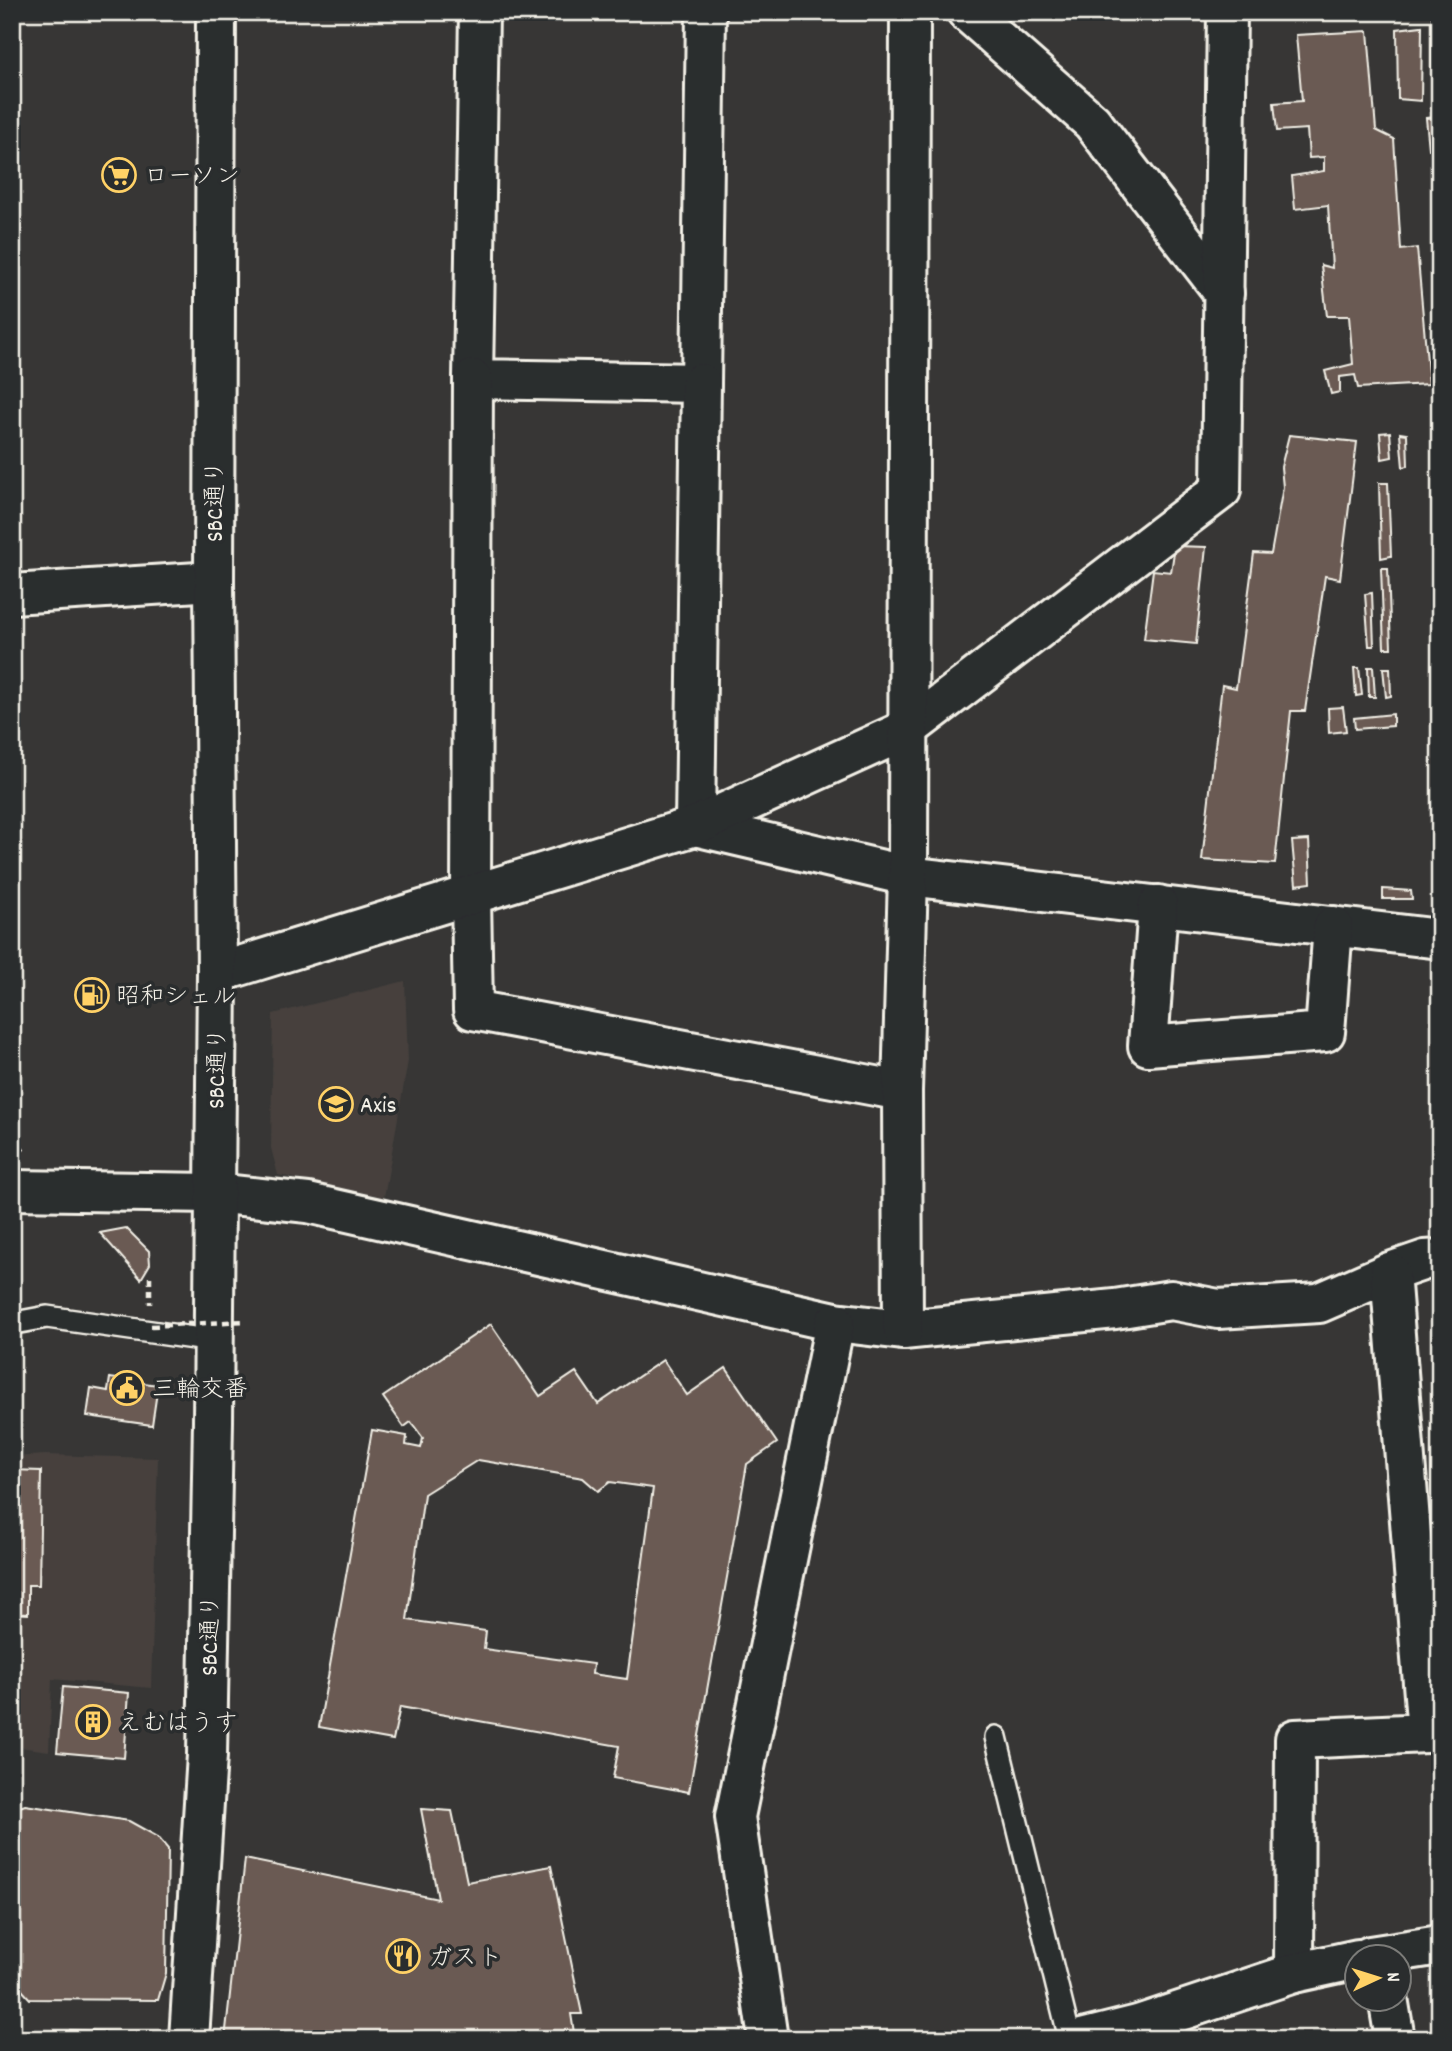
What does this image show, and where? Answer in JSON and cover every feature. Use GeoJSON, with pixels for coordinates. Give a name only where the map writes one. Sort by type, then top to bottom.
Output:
{"type":"FeatureCollection","features":[{"type":"Feature","properties":{"kind":"street","name":"SBC通り"},"geometry":{"type":"LineString","coordinates":[[189,2039],[207,1755],[214,1341],[218,973],[214,581],[216,12]]}},
{"type":"Feature","properties":{"kind":"street"},"geometry":{"type":"LineString","coordinates":[[479,12],[473,379],[473,1010],[902,1091]]}},
{"type":"Feature","properties":{"kind":"street"},"geometry":{"type":"LineString","coordinates":[[695,826],[706,12]]}},
{"type":"Feature","properties":{"kind":"street"},"geometry":{"type":"LineString","coordinates":[[902,1330],[902,1091],[908,876],[910,12]]}},
{"type":"Feature","properties":{"kind":"street"},"geometry":{"type":"LineString","coordinates":[[967,12],[1092,122],[1224,293]]}},
{"type":"Feature","properties":{"kind":"street"},"geometry":{"type":"LineString","coordinates":[[218,973],[695,826],[908,729],[1221,489],[1227,12]]}},
{"type":"Feature","properties":{"kind":"street"},"geometry":{"type":"LineString","coordinates":[[473,379],[702,383]]}},
{"type":"Feature","properties":{"kind":"street"},"geometry":{"type":"LineString","coordinates":[[12,594],[214,581]]}},
{"type":"Feature","properties":{"kind":"street"},"geometry":{"type":"LineString","coordinates":[[695,826],[908,876],[1440,939]]}},
{"type":"Feature","properties":{"kind":"street"},"geometry":{"type":"LineString","coordinates":[[1158,905],[1149,1046],[1325,1032],[1333,926]]}},
{"type":"Feature","properties":{"kind":"street"},"geometry":{"type":"LineString","coordinates":[[12,1190],[214,1193],[308,1203],[835,1322],[902,1330],[1115,1309],[1171,1300],[1218,1309],[1319,1303],[1390,1272],[1425,1260],[1440,1259]]}},
{"type":"Feature","properties":{"kind":"street"},"geometry":{"type":"LineString","coordinates":[[1294,1973],[1295,1739],[1427,1733],[1390,1272]]}},
{"type":"Feature","properties":{"kind":"street"},"geometry":{"type":"LineString","coordinates":[[768,2039],[735,1817],[835,1322]]}},
{"type":"Feature","properties":{"kind":"street"},"geometry":{"type":"LineString","coordinates":[[1414,1950],[1440,1945]]}},
{"type":"Feature","properties":{"kind":"street"},"geometry":{"type":"LineString","coordinates":[[1082,2039],[1139,2032],[1294,1973],[1344,1963]]}},
{"type":"Feature","properties":{"kind":"street"},"geometry":{"type":"LineString","coordinates":[[1390,2012],[1395,2039]]}},
{"type":"Feature","properties":{"kind":"lane"},"geometry":{"type":"LineString","coordinates":[[20,1322],[47,1317],[214,1341]]}},
{"type":"Feature","properties":{"kind":"lane"},"geometry":{"type":"LineString","coordinates":[[996,1737],[1070,2039]]}},
{"type":"Feature","properties":{"kind":"path"},"geometry":{"type":"LineString","coordinates":[[151,1326],[246,1321]]}},
{"type":"Feature","properties":{"kind":"shaded area","name":"Axis"},"geometry":{"type":"Polygon","coordinates":[[[405,981],[408,1061],[384,1197],[278,1175],[271,1148],[273,1014],[405,981]]]}},
{"type":"Feature","properties":{"kind":"shaded area"},"geometry":{"type":"Polygon","coordinates":[[[45,1455],[158,1458],[151,1688],[52,1679],[49,1751],[12,1746],[12,1457],[45,1455]]]}},
{"type":"Feature","properties":{"kind":"building"},"geometry":{"type":"Polygon","coordinates":[[[1432,12],[1440,12],[1439,108],[1433,107],[1432,12]]]}},
{"type":"Feature","properties":{"kind":"building"},"geometry":{"type":"Polygon","coordinates":[[[1422,26],[1421,101],[1398,99],[1397,29],[1422,26]]]}},
{"type":"Feature","properties":{"kind":"building"},"geometry":{"type":"Polygon","coordinates":[[[1368,31],[1376,130],[1394,139],[1401,250],[1417,248],[1429,384],[1358,388],[1355,375],[1340,377],[1340,392],[1331,394],[1325,371],[1353,364],[1349,316],[1327,316],[1321,265],[1332,268],[1328,205],[1295,209],[1292,176],[1324,171],[1324,157],[1309,158],[1307,129],[1277,131],[1274,103],[1302,101],[1296,35],[1368,31]]]}},
{"type":"Feature","properties":{"kind":"building"},"geometry":{"type":"Polygon","coordinates":[[[1440,117],[1440,148],[1429,149],[1426,118],[1440,117]]]}},
{"type":"Feature","properties":{"kind":"building"},"geometry":{"type":"Polygon","coordinates":[[[1390,432],[1392,457],[1382,459],[1380,433],[1390,432]]]}},
{"type":"Feature","properties":{"kind":"building"},"geometry":{"type":"Polygon","coordinates":[[[1400,433],[1407,434],[1408,466],[1403,467],[1400,433]]]}},
{"type":"Feature","properties":{"kind":"building"},"geometry":{"type":"Polygon","coordinates":[[[1289,435],[1357,442],[1340,579],[1325,576],[1305,711],[1291,711],[1275,864],[1202,860],[1222,685],[1236,688],[1254,553],[1271,554],[1283,487],[1281,467],[1289,435]]]}},
{"type":"Feature","properties":{"kind":"building"},"geometry":{"type":"Polygon","coordinates":[[[1379,483],[1388,483],[1391,556],[1381,558],[1379,483]]]}},
{"type":"Feature","properties":{"kind":"building"},"geometry":{"type":"Polygon","coordinates":[[[1175,546],[1206,547],[1196,644],[1144,639],[1153,570],[1171,572],[1175,546]]]}},
{"type":"Feature","properties":{"kind":"building"},"geometry":{"type":"Polygon","coordinates":[[[1381,568],[1388,568],[1391,648],[1384,648],[1381,568]]]}},
{"type":"Feature","properties":{"kind":"building"},"geometry":{"type":"Polygon","coordinates":[[[1372,593],[1374,646],[1369,646],[1365,594],[1372,593]]]}},
{"type":"Feature","properties":{"kind":"building"},"geometry":{"type":"Polygon","coordinates":[[[1368,667],[1373,667],[1375,697],[1369,697],[1368,667]]]}},
{"type":"Feature","properties":{"kind":"building"},"geometry":{"type":"Polygon","coordinates":[[[1354,668],[1359,668],[1362,695],[1356,696],[1354,668]]]}},
{"type":"Feature","properties":{"kind":"building"},"geometry":{"type":"Polygon","coordinates":[[[1383,668],[1390,668],[1391,696],[1386,697],[1383,668]]]}},
{"type":"Feature","properties":{"kind":"building"},"geometry":{"type":"Polygon","coordinates":[[[1343,707],[1346,731],[1329,733],[1328,708],[1343,707]]]}},
{"type":"Feature","properties":{"kind":"building"},"geometry":{"type":"Polygon","coordinates":[[[1393,714],[1393,726],[1355,729],[1354,718],[1393,714]]]}},
{"type":"Feature","properties":{"kind":"building"},"geometry":{"type":"Polygon","coordinates":[[[1309,840],[1311,883],[1296,885],[1292,841],[1309,840]]]}},
{"type":"Feature","properties":{"kind":"building"},"geometry":{"type":"Polygon","coordinates":[[[1383,889],[1411,891],[1412,899],[1383,899],[1383,889]]]}},
{"type":"Feature","properties":{"kind":"building"},"geometry":{"type":"Polygon","coordinates":[[[126,1228],[149,1251],[150,1264],[141,1279],[100,1233],[126,1228]]]}},
{"type":"Feature","properties":{"kind":"building"},"geometry":{"type":"Polygon","coordinates":[[[491,1324],[540,1396],[576,1372],[598,1404],[663,1360],[687,1395],[726,1368],[777,1443],[747,1464],[689,1792],[613,1778],[619,1746],[400,1707],[393,1740],[319,1727],[372,1430],[407,1436],[406,1445],[421,1448],[423,1438],[411,1422],[404,1427],[383,1397],[491,1324]],[[478,1460],[424,1494],[407,1620],[486,1631],[484,1649],[593,1664],[592,1674],[627,1679],[653,1488],[610,1482],[598,1491],[583,1478],[478,1460]]]}},
{"type":"Feature","properties":{"kind":"building"},"geometry":{"type":"Polygon","coordinates":[[[110,1378],[158,1385],[152,1425],[87,1416],[91,1388],[108,1391],[110,1378]]]}},
{"type":"Feature","properties":{"kind":"building"},"geometry":{"type":"Polygon","coordinates":[[[12,1470],[41,1471],[39,1585],[28,1585],[28,1614],[12,1613],[12,1470]]]}},
{"type":"Feature","properties":{"kind":"building","name":"えむはうす"},"geometry":{"type":"Polygon","coordinates":[[[63,1687],[129,1693],[124,1758],[57,1752],[63,1687]]]}},
{"type":"Feature","properties":{"kind":"building"},"geometry":{"type":"Polygon","coordinates":[[[25,1805],[129,1821],[158,1837],[168,1849],[166,1973],[158,2000],[30,1999],[12,1979],[12,1810],[25,1805]]]}},
{"type":"Feature","properties":{"kind":"building","name":"ガスト"},"geometry":{"type":"Polygon","coordinates":[[[421,1809],[452,1811],[467,1882],[551,1866],[582,2014],[571,2014],[575,2039],[491,2039],[489,2032],[452,2039],[225,2039],[245,1859],[438,1899],[421,1809]]]}},
{"type":"Feature","properties":{"kind":"building"},"geometry":{"type":"Polygon","coordinates":[[[70,2030],[147,2033],[147,2039],[69,2039],[70,2030]]]}},
{"type":"Feature","properties":{"kind":"place","name":"ローソン"},"geometry":{"type":"Point","coordinates":[119,175]}},
{"type":"Feature","properties":{"kind":"place","name":"昭和シェル"},"geometry":{"type":"Point","coordinates":[92,995]}},
{"type":"Feature","properties":{"kind":"place","name":"Axis"},"geometry":{"type":"Point","coordinates":[336,1104]}},
{"type":"Feature","properties":{"kind":"place","name":"三輪交番"},"geometry":{"type":"Point","coordinates":[127,1388]}},
{"type":"Feature","properties":{"kind":"place","name":"えむはうす"},"geometry":{"type":"Point","coordinates":[93,1722]}},
{"type":"Feature","properties":{"kind":"place","name":"ガスト"},"geometry":{"type":"Point","coordinates":[403,1956]}}]}
